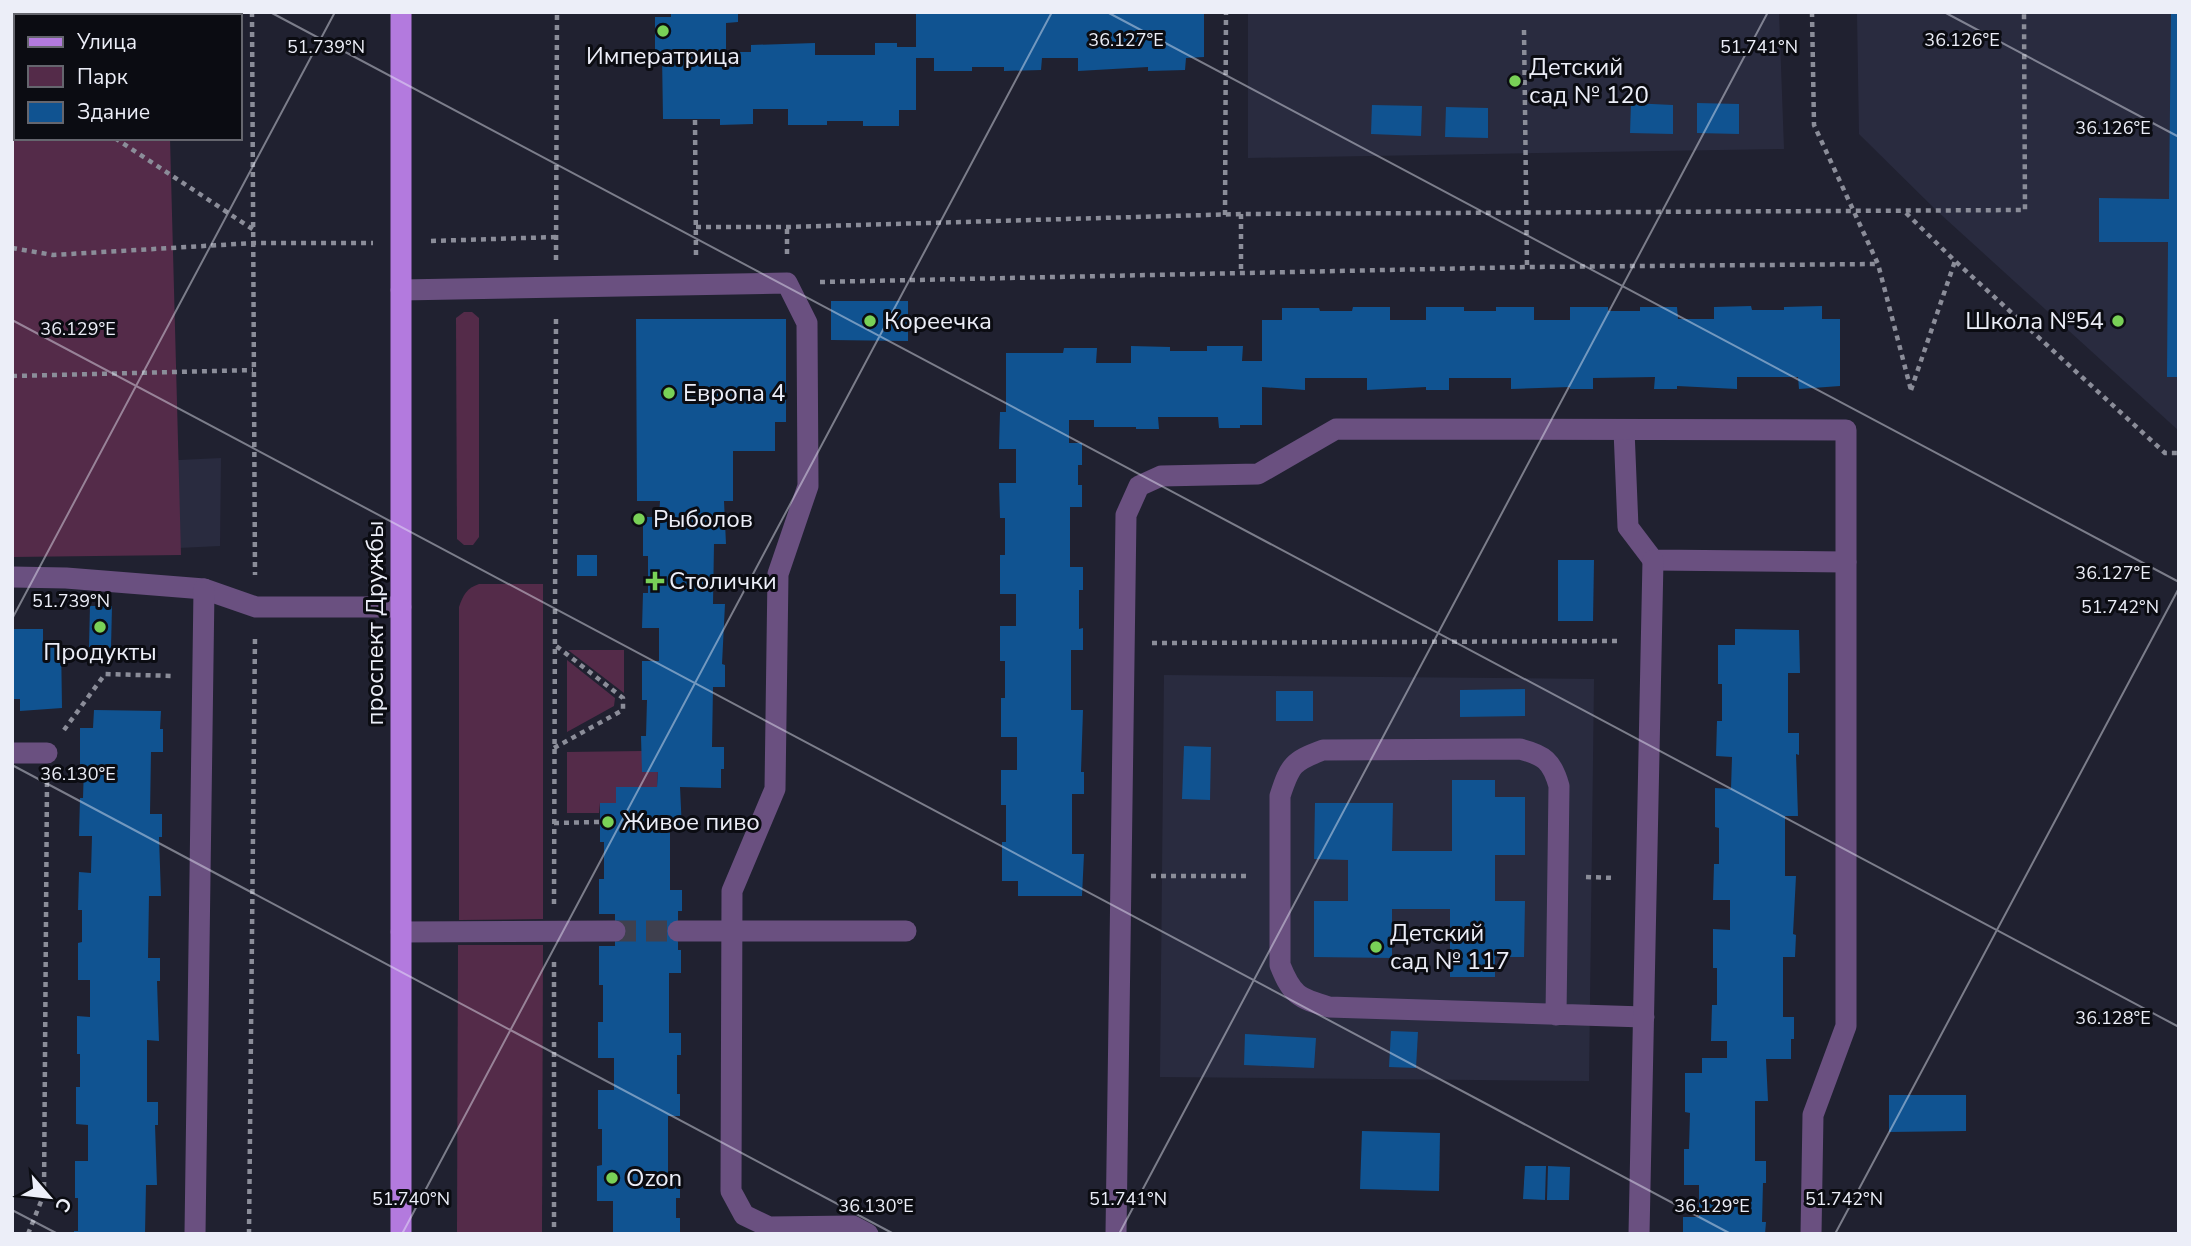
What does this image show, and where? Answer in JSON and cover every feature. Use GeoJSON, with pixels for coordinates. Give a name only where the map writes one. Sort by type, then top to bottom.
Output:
{"type":"FeatureCollection","features":[{"type":"Feature","properties":{"kind":"main road","name":"проспект Дружбы"},"geometry":{"type":"LineString","coordinates":[[401,12],[401,1234]]}},
{"type":"Feature","properties":{"kind":"lane"},"geometry":{"type":"LineString","coordinates":[[401,289],[787,283],[807,323],[808,486],[779,574],[775,789],[732,891],[731,1191],[744,1215],[769,1227],[853,1226],[868,1234]]}},
{"type":"Feature","properties":{"kind":"lane"},"geometry":{"type":"LineString","coordinates":[[1116,1234],[1126,514],[1139,486],[1161,476],[1258,474],[1336,429],[1846,429],[1846,1026],[1813,1115],[1811,1234]]}},
{"type":"Feature","properties":{"kind":"lane"},"geometry":{"type":"LineString","coordinates":[[1624,430],[1628,527],[1653,560],[1639,1234]]}},
{"type":"Feature","properties":{"kind":"lane"},"geometry":{"type":"LineString","coordinates":[[1653,560],[1846,562]]}},
{"type":"Feature","properties":{"kind":"lane"},"geometry":{"type":"LineString","coordinates":[[12,577],[66,578],[204,589],[256,607],[401,607]]}},
{"type":"Feature","properties":{"kind":"lane"},"geometry":{"type":"LineString","coordinates":[[195,1234],[204,589]]}},
{"type":"Feature","properties":{"kind":"lane"},"geometry":{"type":"LineString","coordinates":[[1556,1015],[1559,786],[1554,768],[1538,754],[1520,749],[1323,750],[1300,758],[1287,774],[1280,796],[1280,965],[1289,987],[1305,1001],[1329,1007],[1556,1015],[1644,1017]]}},
{"type":"Feature","properties":{"kind":"lane"},"geometry":{"type":"LineString","coordinates":[[12,753],[47,753]]}},
{"type":"Feature","properties":{"kind":"lane"},"geometry":{"type":"LineString","coordinates":[[401,932],[615,931]]}},
{"type":"Feature","properties":{"kind":"lane"},"geometry":{"type":"LineString","coordinates":[[678,931],[906,931]]}},
{"type":"Feature","properties":{"kind":"path"},"geometry":{"type":"LineString","coordinates":[[554,1234],[556,12]]}},
{"type":"Feature","properties":{"kind":"path"},"geometry":{"type":"LineString","coordinates":[[1225,215],[1226,12]]}},
{"type":"Feature","properties":{"kind":"path"},"geometry":{"type":"LineString","coordinates":[[1812,12],[1814,125],[1878,264],[1911,390],[1955,261]]}},
{"type":"Feature","properties":{"kind":"path"},"geometry":{"type":"LineString","coordinates":[[696,227],[1225,215],[2025,211],[2024,12]]}},
{"type":"Feature","properties":{"kind":"path"},"geometry":{"type":"LineString","coordinates":[[1524,30],[1527,267]]}},
{"type":"Feature","properties":{"kind":"path"},"geometry":{"type":"LineString","coordinates":[[695,120],[697,285]]}},
{"type":"Feature","properties":{"kind":"path"},"geometry":{"type":"LineString","coordinates":[[118,140],[254,230]]}},
{"type":"Feature","properties":{"kind":"path"},"geometry":{"type":"LineString","coordinates":[[1905,212],[2165,453],[2179,453]]}},
{"type":"Feature","properties":{"kind":"path"},"geometry":{"type":"LineString","coordinates":[[1241,215],[1241,274]]}},
{"type":"Feature","properties":{"kind":"path"},"geometry":{"type":"LineString","coordinates":[[788,227],[787,283],[1527,267],[1878,264]]}},
{"type":"Feature","properties":{"kind":"path"},"geometry":{"type":"LineString","coordinates":[[12,248],[52,255],[254,243]]}},
{"type":"Feature","properties":{"kind":"path"},"geometry":{"type":"LineString","coordinates":[[12,376],[253,370]]}},
{"type":"Feature","properties":{"kind":"path"},"geometry":{"type":"LineString","coordinates":[[1124,643],[1651,640]]}},
{"type":"Feature","properties":{"kind":"path"},"geometry":{"type":"LineString","coordinates":[[554,748],[623,710],[623,698],[555,645]]}},
{"type":"Feature","properties":{"kind":"path"},"geometry":{"type":"LineString","coordinates":[[28,1234],[44,1194],[47,753],[105,674],[203,677]]}},
{"type":"Feature","properties":{"kind":"path"},"geometry":{"type":"LineString","coordinates":[[554,823],[599,822]]}},
{"type":"Feature","properties":{"kind":"path"},"geometry":{"type":"LineString","coordinates":[[1121,876],[1280,876]]}},
{"type":"Feature","properties":{"kind":"path"},"geometry":{"type":"LineString","coordinates":[[1558,877],[1646,878]]}},
{"type":"Feature","properties":{"kind":"shaded area","name":"Детский сад № 120"},"geometry":{"type":"Polygon","coordinates":[[[1248,12],[1779,12],[1784,149],[1248,158],[1248,12]]]}},
{"type":"Feature","properties":{"kind":"shaded area","name":"Школа №54"},"geometry":{"type":"Polygon","coordinates":[[[1857,12],[2179,12],[2179,431],[1937,211],[1859,134],[1857,12]]]}},
{"type":"Feature","properties":{"kind":"shaded area"},"geometry":{"type":"Polygon","coordinates":[[[221,458],[220,546],[12,556],[12,468],[221,458]]]}},
{"type":"Feature","properties":{"kind":"shaded area","name":"Детский сад № 117"},"geometry":{"type":"Polygon","coordinates":[[[1164,675],[1594,679],[1589,1081],[1160,1077],[1164,675]]]}},
{"type":"Feature","properties":{"kind":"green space"},"geometry":{"type":"Polygon","coordinates":[[[12,12],[166,12],[14,14],[14,140],[170,140],[181,555],[12,557],[12,12]]]}},
{"type":"Feature","properties":{"kind":"green space"},"geometry":{"type":"Polygon","coordinates":[[[464,312],[472,312],[479,318],[479,537],[473,545],[464,545],[457,539],[456,318],[464,312]]]}},
{"type":"Feature","properties":{"kind":"green space"},"geometry":{"type":"Polygon","coordinates":[[[479,584],[543,584],[543,919],[459,920],[459,607],[466,593],[479,584]]]}},
{"type":"Feature","properties":{"kind":"green space"},"geometry":{"type":"Polygon","coordinates":[[[568,650],[624,650],[624,693],[568,650]]]}},
{"type":"Feature","properties":{"kind":"green space"},"geometry":{"type":"Polygon","coordinates":[[[567,660],[615,698],[614,706],[567,732],[567,660]]]}},
{"type":"Feature","properties":{"kind":"green space"},"geometry":{"type":"Polygon","coordinates":[[[642,751],[658,772],[657,787],[616,787],[616,803],[600,803],[599,813],[567,813],[567,752],[642,751]]]}},
{"type":"Feature","properties":{"kind":"green space"},"geometry":{"type":"Polygon","coordinates":[[[458,945],[543,945],[542,1234],[457,1234],[458,945]]]}},
{"type":"Feature","properties":{"kind":"building"},"geometry":{"type":"Polygon","coordinates":[[[671,12],[738,12],[738,22],[726,23],[726,52],[751,52],[751,45],[815,43],[815,55],[875,55],[875,43],[897,43],[897,47],[916,47],[916,12],[1204,12],[1204,57],[1186,58],[1185,70],[1148,71],[1148,67],[1078,71],[1078,58],[1042,58],[1041,70],[1004,71],[1004,67],[972,67],[972,71],[934,71],[934,58],[916,58],[916,110],[899,110],[899,126],[863,126],[863,121],[788,125],[788,109],[753,109],[753,124],[720,125],[720,119],[663,119],[662,54],[655,54],[655,17],[671,17],[671,12]]]}},
{"type":"Feature","properties":{"kind":"building"},"geometry":{"type":"Polygon","coordinates":[[[2171,12],[2179,12],[2179,377],[2167,377],[2168,242],[2099,242],[2099,198],[2169,199],[2171,12]]]}},
{"type":"Feature","properties":{"kind":"building"},"geometry":{"type":"Polygon","coordinates":[[[1631,103],[1673,105],[1673,134],[1630,133],[1631,103]]]}},
{"type":"Feature","properties":{"kind":"building"},"geometry":{"type":"Polygon","coordinates":[[[1697,103],[1739,104],[1739,134],[1697,133],[1697,103]]]}},
{"type":"Feature","properties":{"kind":"building"},"geometry":{"type":"Polygon","coordinates":[[[1372,105],[1422,106],[1421,136],[1371,134],[1372,105]]]}},
{"type":"Feature","properties":{"kind":"building"},"geometry":{"type":"Polygon","coordinates":[[[1446,107],[1488,108],[1488,138],[1445,137],[1446,107]]]}},
{"type":"Feature","properties":{"kind":"building","name":"Кореечка"},"geometry":{"type":"Polygon","coordinates":[[[831,301],[908,301],[908,341],[831,340],[831,301]]]}},
{"type":"Feature","properties":{"kind":"building"},"geometry":{"type":"Polygon","coordinates":[[[1751,306],[1752,310],[1784,310],[1784,307],[1822,306],[1822,319],[1840,319],[1840,386],[1799,389],[1798,377],[1737,377],[1737,389],[1677,386],[1677,389],[1654,389],[1655,377],[1593,378],[1593,389],[1511,389],[1511,378],[1449,378],[1449,390],[1426,390],[1426,387],[1367,390],[1367,378],[1305,378],[1305,390],[1262,387],[1262,425],[1219,428],[1218,417],[1158,417],[1159,429],[1136,429],[1094,427],[1094,420],[1069,420],[1069,443],[1082,443],[1078,485],[1082,485],[1082,507],[1070,507],[1070,567],[1083,567],[1083,590],[1079,590],[1079,629],[1083,628],[1083,650],[1071,650],[1071,710],[1083,710],[1081,772],[1084,772],[1084,794],[1072,794],[1072,854],[1084,854],[1082,896],[1018,896],[1018,881],[1002,881],[1006,805],[1001,805],[1001,770],[1017,770],[1017,737],[1001,737],[1005,661],[1000,661],[1000,626],[1016,626],[1016,594],[1000,594],[1000,555],[1005,555],[1005,518],[1000,518],[999,483],[1016,483],[1016,449],[999,449],[1000,412],[1006,412],[1006,353],[1063,353],[1064,348],[1097,348],[1096,363],[1131,363],[1131,346],[1170,347],[1170,351],[1207,351],[1207,346],[1243,346],[1242,361],[1262,361],[1262,320],[1282,320],[1282,308],[1352,311],[1353,307],[1390,307],[1390,320],[1426,320],[1426,307],[1464,307],[1464,311],[1496,311],[1496,307],[1534,307],[1534,320],[1570,320],[1570,307],[1608,307],[1608,311],[1640,311],[1640,307],[1677,307],[1678,319],[1714,319],[1714,307],[1751,306]]]}},
{"type":"Feature","properties":{"kind":"building"},"geometry":{"type":"Polygon","coordinates":[[[636,319],[786,319],[786,422],[775,422],[775,451],[733,451],[733,501],[724,501],[726,544],[714,544],[713,604],[725,604],[722,664],[725,665],[725,687],[713,687],[712,747],[724,747],[721,788],[680,787],[682,830],[670,830],[670,890],[682,890],[682,911],[678,911],[681,973],[669,973],[669,1033],[681,1033],[681,1055],[677,1055],[680,1116],[668,1116],[668,1176],[680,1177],[676,1218],[680,1218],[680,1234],[613,1234],[613,1201],[597,1201],[597,1166],[602,1165],[598,1090],[614,1090],[614,1058],[598,1058],[598,1022],[603,1022],[599,946],[615,946],[615,914],[599,914],[599,879],[604,879],[600,803],[616,803],[616,787],[657,787],[658,772],[642,772],[641,736],[646,736],[647,700],[642,700],[642,661],[659,661],[659,628],[642,628],[643,593],[648,593],[648,556],[643,556],[643,517],[659,517],[660,501],[637,501],[636,319]]]}},
{"type":"Feature","properties":{"kind":"building"},"geometry":{"type":"Polygon","coordinates":[[[577,555],[597,555],[597,576],[577,576],[577,555]]]}},
{"type":"Feature","properties":{"kind":"building"},"geometry":{"type":"Polygon","coordinates":[[[1558,560],[1594,560],[1593,621],[1558,621],[1558,560]]]}},
{"type":"Feature","properties":{"kind":"building","name":"Продукты"},"geometry":{"type":"Polygon","coordinates":[[[90,606],[112,606],[111,648],[89,647],[90,606]]]}},
{"type":"Feature","properties":{"kind":"building"},"geometry":{"type":"Polygon","coordinates":[[[12,629],[43,629],[43,641],[61,641],[62,708],[20,711],[20,699],[12,699],[12,629]]]}},
{"type":"Feature","properties":{"kind":"building"},"geometry":{"type":"Polygon","coordinates":[[[1735,629],[1799,630],[1800,673],[1788,673],[1788,733],[1799,733],[1799,755],[1796,754],[1798,816],[1785,816],[1785,876],[1796,876],[1793,934],[1796,935],[1795,957],[1783,957],[1783,1017],[1794,1017],[1794,1039],[1791,1039],[1791,1059],[1766,1059],[1768,1101],[1755,1101],[1755,1161],[1766,1161],[1762,1222],[1766,1222],[1765,1234],[1683,1234],[1683,1217],[1699,1217],[1699,1185],[1684,1185],[1684,1149],[1689,1149],[1690,1113],[1685,1112],[1685,1073],[1702,1073],[1702,1058],[1727,1058],[1727,1041],[1711,1041],[1712,1005],[1717,1005],[1713,929],[1730,930],[1730,900],[1713,900],[1714,864],[1719,864],[1715,788],[1731,789],[1732,757],[1716,756],[1717,721],[1722,721],[1718,645],[1735,645],[1735,629]]]}},
{"type":"Feature","properties":{"kind":"building"},"geometry":{"type":"Polygon","coordinates":[[[1525,689],[1525,716],[1460,717],[1460,690],[1525,689]]]}},
{"type":"Feature","properties":{"kind":"building"},"geometry":{"type":"Polygon","coordinates":[[[1276,691],[1313,691],[1313,721],[1276,721],[1276,691]]]}},
{"type":"Feature","properties":{"kind":"building"},"geometry":{"type":"Polygon","coordinates":[[[94,710],[161,711],[160,729],[163,729],[163,752],[151,752],[150,814],[162,814],[162,837],[159,837],[161,896],[149,896],[148,958],[160,958],[160,981],[157,981],[159,1041],[147,1040],[147,1102],[158,1102],[158,1125],[155,1125],[157,1185],[146,1185],[145,1234],[74,1234],[74,1231],[78,1231],[75,1161],[88,1161],[88,1125],[76,1124],[76,1087],[80,1087],[77,1016],[90,1017],[90,980],[78,980],[78,943],[82,942],[82,910],[78,910],[79,872],[91,873],[92,836],[79,836],[84,766],[80,766],[80,728],[93,728],[94,710]]]}},
{"type":"Feature","properties":{"kind":"building"},"geometry":{"type":"Polygon","coordinates":[[[1184,746],[1211,747],[1210,800],[1182,799],[1184,746]]]}},
{"type":"Feature","properties":{"kind":"building"},"geometry":{"type":"Polygon","coordinates":[[[1452,780],[1495,780],[1495,797],[1525,797],[1525,855],[1495,855],[1495,901],[1525,901],[1524,957],[1495,957],[1495,977],[1450,977],[1450,909],[1392,909],[1392,958],[1314,957],[1314,901],[1348,901],[1348,860],[1314,859],[1315,803],[1393,803],[1392,851],[1452,851],[1452,780]]]}},
{"type":"Feature","properties":{"kind":"building"},"geometry":{"type":"Polygon","coordinates":[[[1391,1031],[1418,1032],[1416,1068],[1389,1067],[1391,1031]]]}},
{"type":"Feature","properties":{"kind":"building"},"geometry":{"type":"Polygon","coordinates":[[[1245,1034],[1316,1038],[1314,1068],[1244,1065],[1245,1034]]]}},
{"type":"Feature","properties":{"kind":"building"},"geometry":{"type":"Polygon","coordinates":[[[1889,1095],[1966,1095],[1966,1131],[1889,1132],[1889,1095]]]}},
{"type":"Feature","properties":{"kind":"building"},"geometry":{"type":"Polygon","coordinates":[[[1362,1131],[1440,1133],[1439,1191],[1360,1189],[1362,1131]]]}},
{"type":"Feature","properties":{"kind":"building"},"geometry":{"type":"Polygon","coordinates":[[[1525,1166],[1546,1166],[1545,1200],[1523,1199],[1525,1166]]]}},
{"type":"Feature","properties":{"kind":"building"},"geometry":{"type":"Polygon","coordinates":[[[1548,1166],[1570,1167],[1569,1200],[1547,1200],[1548,1166]]]}},
{"type":"Feature","properties":{"kind":"tunnel"},"geometry":{"type":"LineString","coordinates":[[615,931],[678,931]]}},
{"type":"Feature","properties":{"kind":"place","name":"Императрица"},"geometry":{"type":"Point","coordinates":[663,31]}},
{"type":"Feature","properties":{"kind":"place","name":"Детский сад № 120"},"geometry":{"type":"Point","coordinates":[1515,81]}},
{"type":"Feature","properties":{"kind":"place","name":"Кореечка"},"geometry":{"type":"Point","coordinates":[870,321]}},
{"type":"Feature","properties":{"kind":"place","name":"Школа №54"},"geometry":{"type":"Point","coordinates":[2118,321]}},
{"type":"Feature","properties":{"kind":"place","name":"Европа 4"},"geometry":{"type":"Point","coordinates":[669,393]}},
{"type":"Feature","properties":{"kind":"place","name":"Рыболов"},"geometry":{"type":"Point","coordinates":[639,519]}},
{"type":"Feature","properties":{"kind":"place","name":"Столички"},"geometry":{"type":"Point","coordinates":[655,581]}},
{"type":"Feature","properties":{"kind":"place","name":"Продукты"},"geometry":{"type":"Point","coordinates":[100,627]}},
{"type":"Feature","properties":{"kind":"place","name":"Живое пиво"},"geometry":{"type":"Point","coordinates":[608,822]}},
{"type":"Feature","properties":{"kind":"place","name":"Детский сад № 117"},"geometry":{"type":"Point","coordinates":[1376,947]}},
{"type":"Feature","properties":{"kind":"place","name":"Ozon"},"geometry":{"type":"Point","coordinates":[612,1178]}}]}
